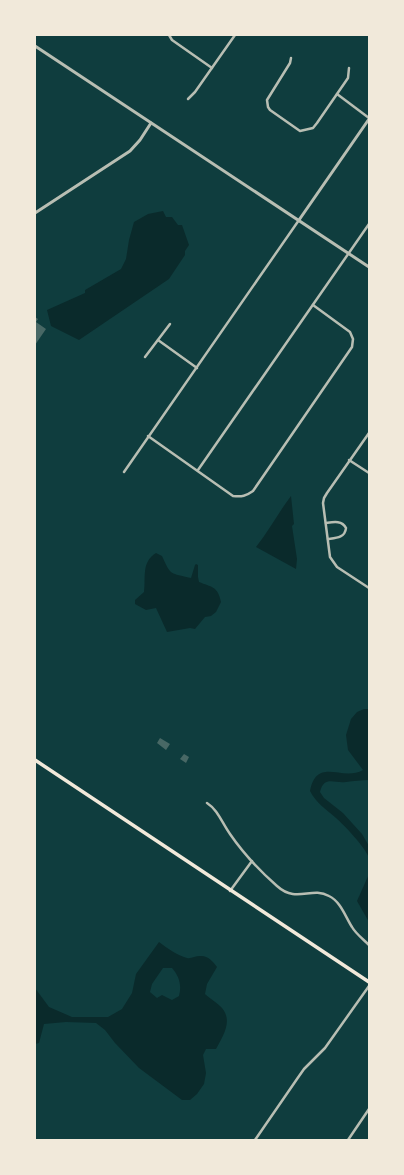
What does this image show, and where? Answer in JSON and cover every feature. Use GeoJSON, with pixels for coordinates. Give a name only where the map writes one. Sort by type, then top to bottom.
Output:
{"type":"FeatureCollection","features":[{"type":"Feature","properties":{"kind":"main road"},"geometry":{"type":"LineString","coordinates":[[35,760],[369,982]]}},
{"type":"Feature","properties":{"kind":"street"},"geometry":{"type":"LineString","coordinates":[[169,35],[172,40],[212,68]]}},
{"type":"Feature","properties":{"kind":"street"},"geometry":{"type":"LineString","coordinates":[[188,99],[195,92],[235,35]]}},
{"type":"Feature","properties":{"kind":"street"},"geometry":{"type":"LineString","coordinates":[[35,46],[369,267]]}},
{"type":"Feature","properties":{"kind":"street"},"geometry":{"type":"LineString","coordinates":[[291,58],[290,63],[267,100],[270,110],[300,131],[313,128],[348,78],[349,68]]}},
{"type":"Feature","properties":{"kind":"street"},"geometry":{"type":"LineString","coordinates":[[124,472],[369,118],[337,94]]}},
{"type":"Feature","properties":{"kind":"street"},"geometry":{"type":"LineString","coordinates":[[35,213],[130,151],[140,140],[151,123]]}},
{"type":"Feature","properties":{"kind":"street"},"geometry":{"type":"LineString","coordinates":[[198,470],[369,224]]}},
{"type":"Feature","properties":{"kind":"street"},"geometry":{"type":"LineString","coordinates":[[148,436],[233,496],[247,496],[253,491],[352,347],[353,339],[350,332],[313,305]]}},
{"type":"Feature","properties":{"kind":"street"},"geometry":{"type":"LineString","coordinates":[[145,357],[170,324]]}},
{"type":"Feature","properties":{"kind":"street"},"geometry":{"type":"LineString","coordinates":[[158,340],[197,368]]}},
{"type":"Feature","properties":{"kind":"street"},"geometry":{"type":"LineString","coordinates":[[369,433],[324,498],[330,557],[337,566],[369,588]]}},
{"type":"Feature","properties":{"kind":"street"},"geometry":{"type":"LineString","coordinates":[[349,460],[369,473]]}},
{"type":"Feature","properties":{"kind":"street"},"geometry":{"type":"LineString","coordinates":[[326,523],[338,522],[342,523],[346,528],[340,537],[328,539]]}},
{"type":"Feature","properties":{"kind":"street"},"geometry":{"type":"LineString","coordinates":[[207,803],[213,807],[231,836],[252,861],[278,887],[285,892],[296,895],[320,893],[331,897],[338,902],[352,928],[369,945]]}},
{"type":"Feature","properties":{"kind":"street"},"geometry":{"type":"LineString","coordinates":[[230,891],[252,861]]}},
{"type":"Feature","properties":{"kind":"street"},"geometry":{"type":"LineString","coordinates":[[255,1140],[304,1069],[325,1048],[369,986]]}},
{"type":"Feature","properties":{"kind":"street"},"geometry":{"type":"LineString","coordinates":[[348,1140],[369,1109]]}},
{"type":"Feature","properties":{"kind":"water"},"geometry":{"type":"Polygon","coordinates":[[[163,211],[166,217],[172,217],[178,225],[182,225],[189,245],[185,251],[185,255],[169,279],[79,340],[51,326],[47,310],[85,293],[85,290],[121,269],[126,259],[134,222],[148,214],[163,211]]]}},
{"type":"Feature","properties":{"kind":"water"},"geometry":{"type":"Polygon","coordinates":[[[291,496],[294,524],[292,526],[297,559],[296,569],[256,547],[291,496]]]}},
{"type":"Feature","properties":{"kind":"water"},"geometry":{"type":"Polygon","coordinates":[[[156,553],[162,556],[167,567],[172,573],[175,574],[191,578],[195,565],[198,565],[199,582],[210,586],[218,593],[221,602],[216,612],[211,616],[205,617],[195,629],[190,628],[167,632],[156,608],[146,610],[135,604],[135,600],[144,592],[145,571],[148,561],[156,553]]]}},
{"type":"Feature","properties":{"kind":"water"},"geometry":{"type":"Polygon","coordinates":[[[364,709],[369,709],[369,780],[342,782],[330,781],[324,784],[320,792],[324,798],[343,813],[362,834],[369,846],[369,858],[364,849],[340,821],[318,802],[310,791],[313,781],[318,775],[324,772],[355,773],[363,770],[348,750],[346,735],[351,719],[357,712],[364,709]]]}},
{"type":"Feature","properties":{"kind":"water"},"geometry":{"type":"Polygon","coordinates":[[[369,874],[369,922],[357,901],[369,874]]]}},
{"type":"Feature","properties":{"kind":"water"},"geometry":{"type":"Polygon","coordinates":[[[159,942],[173,952],[187,958],[200,956],[207,957],[217,967],[207,984],[205,994],[220,1006],[225,1013],[227,1018],[226,1028],[216,1049],[206,1049],[203,1055],[206,1073],[204,1084],[197,1094],[190,1100],[182,1100],[139,1068],[115,1043],[105,1030],[96,1023],[66,1022],[44,1024],[39,1043],[35,1044],[35,988],[49,1007],[72,1017],[108,1017],[122,1009],[132,993],[136,974],[159,942]],[[163,968],[152,984],[150,992],[157,998],[162,995],[172,1000],[179,996],[179,981],[172,968],[163,968]]]}},
{"type":"Feature","properties":{"kind":"building"},"geometry":{"type":"Polygon","coordinates":[[[35,317],[38,319],[36,322],[46,329],[35,345],[35,317]]]}},
{"type":"Feature","properties":{"kind":"building"},"geometry":{"type":"Polygon","coordinates":[[[160,738],[170,744],[166,750],[157,743],[160,738]]]}},
{"type":"Feature","properties":{"kind":"building"},"geometry":{"type":"Polygon","coordinates":[[[184,754],[189,757],[186,763],[180,759],[184,754]]]}}]}
